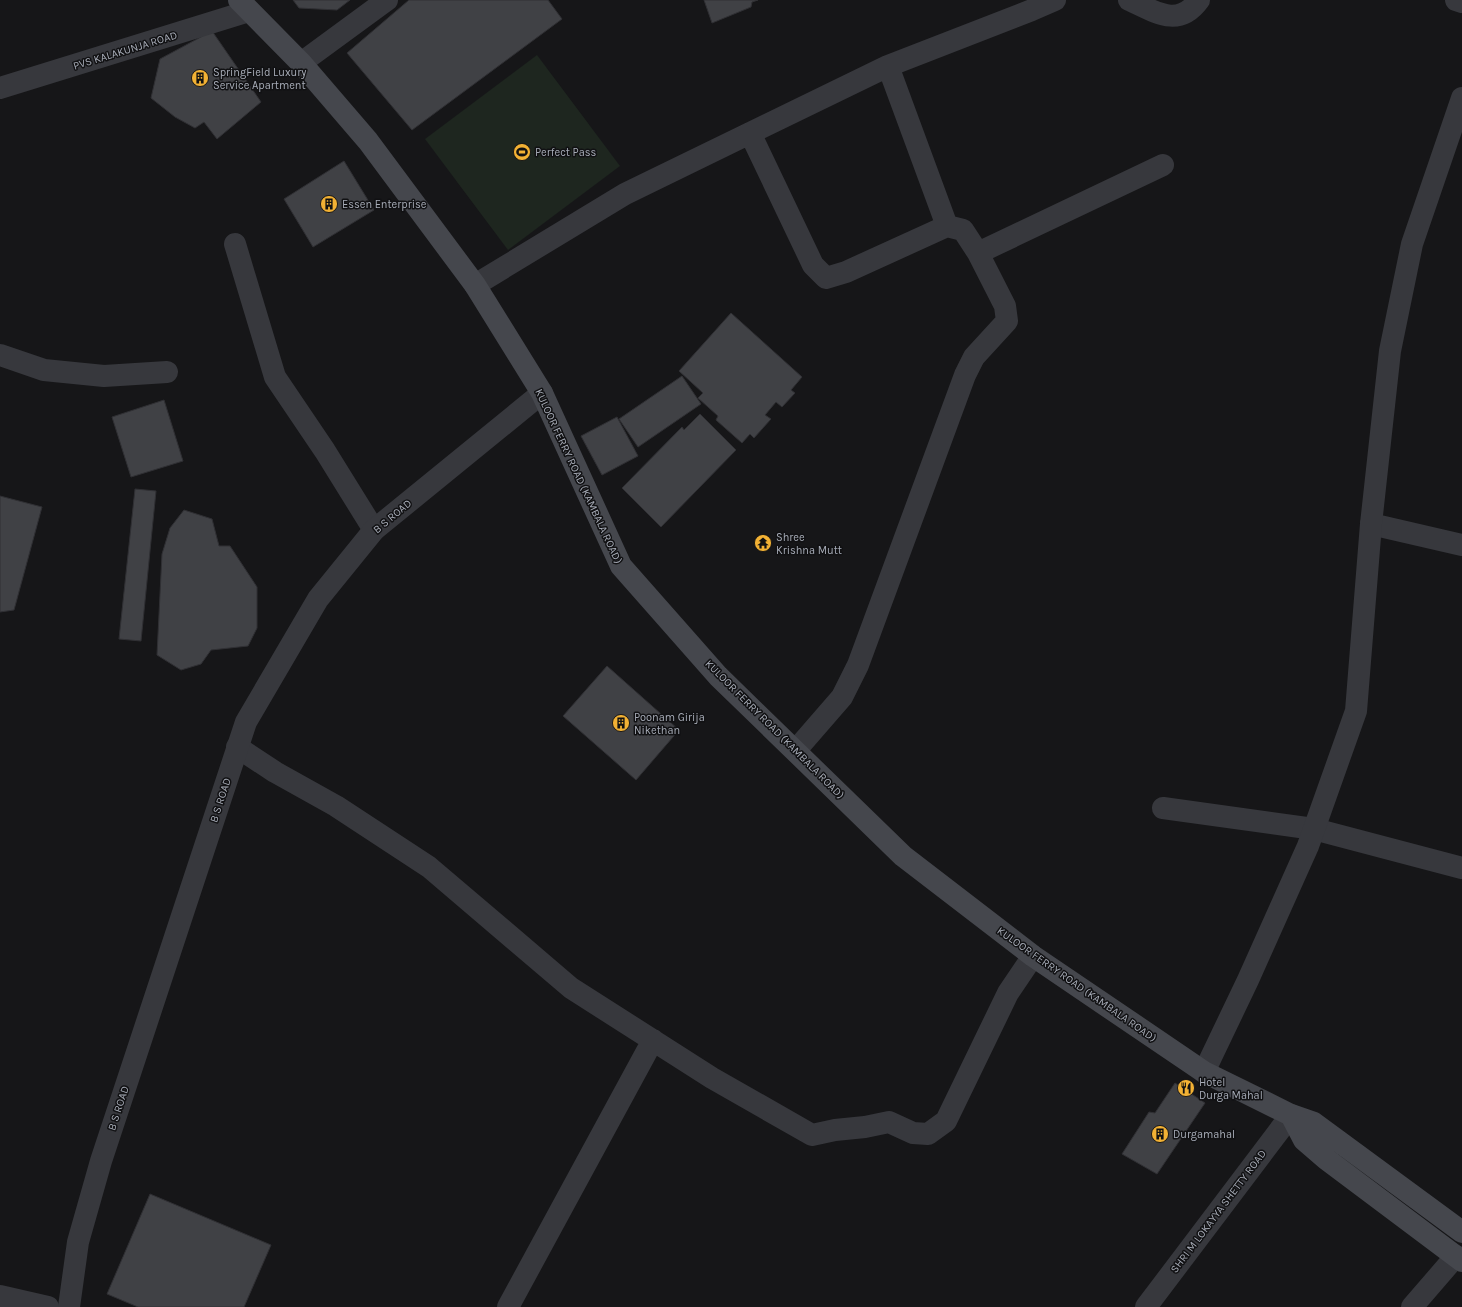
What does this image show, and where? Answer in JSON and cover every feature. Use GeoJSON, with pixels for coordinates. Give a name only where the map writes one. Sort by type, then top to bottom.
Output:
{"type":"FeatureCollection","features":[{"type":"Feature","properties":{"kind":"main road","name":"KULOOR FERRY ROAD (KAMBALA ROAD)"},"geometry":{"type":"LineString","coordinates":[[244,5],[301,63],[368,141],[474,285],[542,393],[622,566],[718,676],[796,750],[903,856],[1033,956],[1204,1072],[1291,1115],[1314,1123],[1462,1232]]}},
{"type":"Feature","properties":{"kind":"main road"},"geometry":{"type":"LineString","coordinates":[[1291,1115],[1304,1140],[1326,1159],[1459,1258]]}},
{"type":"Feature","properties":{"kind":"street"},"geometry":{"type":"LineString","coordinates":[[301,63],[387,0]]}},
{"type":"Feature","properties":{"kind":"street"},"geometry":{"type":"LineString","coordinates":[[474,285],[625,194],[888,66],[1055,0]]}},
{"type":"Feature","properties":{"kind":"street"},"geometry":{"type":"LineString","coordinates":[[1129,0],[1171,16],[1184,14],[1199,0]]}},
{"type":"Feature","properties":{"kind":"street"},"geometry":{"type":"LineString","coordinates":[[1456,0],[1462,2]]}},
{"type":"Feature","properties":{"kind":"street","name":"PVS KALAKUNJA ROAD"},"geometry":{"type":"LineString","coordinates":[[0,88],[244,5]]}},
{"type":"Feature","properties":{"kind":"street"},"geometry":{"type":"LineString","coordinates":[[888,66],[947,226]]}},
{"type":"Feature","properties":{"kind":"street"},"geometry":{"type":"LineString","coordinates":[[1204,1072],[1248,980],[1308,846],[1356,711],[1371,524],[1390,351],[1412,244],[1462,98]]}},
{"type":"Feature","properties":{"kind":"street"},"geometry":{"type":"LineString","coordinates":[[750,133],[793,220],[813,265],[826,278],[846,272],[947,226],[964,230],[978,252],[1005,306],[1007,321],[974,357],[965,375],[858,666],[842,697],[796,750]]}},
{"type":"Feature","properties":{"kind":"street"},"geometry":{"type":"LineString","coordinates":[[978,252],[1163,164]]}},
{"type":"Feature","properties":{"kind":"street"},"geometry":{"type":"LineString","coordinates":[[235,244],[275,377],[325,451],[374,530]]}},
{"type":"Feature","properties":{"kind":"street"},"geometry":{"type":"LineString","coordinates":[[0,355],[44,370],[104,376],[167,372]]}},
{"type":"Feature","properties":{"kind":"street","name":"B S ROAD"},"geometry":{"type":"LineString","coordinates":[[69,1307],[78,1242],[101,1161],[246,722],[318,599],[374,530],[542,393]]}},
{"type":"Feature","properties":{"kind":"street"},"geometry":{"type":"LineString","coordinates":[[1371,524],[1462,545]]}},
{"type":"Feature","properties":{"kind":"street"},"geometry":{"type":"LineString","coordinates":[[237,747],[275,772],[336,806],[429,867],[571,988],[712,1078],[812,1134],[865,1127],[889,1122],[913,1133],[928,1134],[946,1121],[1008,993],[1033,956]]}},
{"type":"Feature","properties":{"kind":"street"},"geometry":{"type":"LineString","coordinates":[[1163,808],[1314,829],[1462,868]]}},
{"type":"Feature","properties":{"kind":"street"},"geometry":{"type":"LineString","coordinates":[[508,1307],[653,1040]]}},
{"type":"Feature","properties":{"kind":"street","name":"SHRI M LOKAYYA SHETTY ROAD"},"geometry":{"type":"LineString","coordinates":[[1146,1307],[1291,1115]]}},
{"type":"Feature","properties":{"kind":"street"},"geometry":{"type":"LineString","coordinates":[[1412,1307],[1459,1258]]}},
{"type":"Feature","properties":{"kind":"street"},"geometry":{"type":"LineString","coordinates":[[0,1296],[48,1307]]}},
{"type":"Feature","properties":{"kind":"shaded area","name":"Perfect Pass"},"geometry":{"type":"Polygon","coordinates":[[[537,55],[620,166],[508,250],[425,139],[537,55]]]}},
{"type":"Feature","properties":{"kind":"building"},"geometry":{"type":"Polygon","coordinates":[[[293,0],[350,0],[337,10],[299,8],[293,0]]]}},
{"type":"Feature","properties":{"kind":"building"},"geometry":{"type":"Polygon","coordinates":[[[409,0],[548,0],[562,19],[412,130],[347,53],[409,0]]]}},
{"type":"Feature","properties":{"kind":"building"},"geometry":{"type":"Polygon","coordinates":[[[704,0],[758,0],[752,2],[751,7],[712,23],[704,0]]]}},
{"type":"Feature","properties":{"kind":"building","name":"SpringField Luxury Service Apartment"},"geometry":{"type":"Polygon","coordinates":[[[212,31],[261,102],[217,139],[204,122],[195,128],[175,117],[151,98],[160,59],[212,31]]]}},
{"type":"Feature","properties":{"kind":"building","name":"Essen Enterprise"},"geometry":{"type":"Polygon","coordinates":[[[344,161],[374,210],[313,247],[284,199],[344,161]]]}},
{"type":"Feature","properties":{"kind":"building"},"geometry":{"type":"Polygon","coordinates":[[[731,313],[802,377],[791,390],[795,393],[782,407],[776,402],[765,415],[771,419],[754,438],[750,434],[742,443],[716,420],[718,416],[698,398],[703,393],[679,371],[731,313]]]}},
{"type":"Feature","properties":{"kind":"building"},"geometry":{"type":"Polygon","coordinates":[[[682,376],[701,404],[638,447],[619,419],[682,376]]]}},
{"type":"Feature","properties":{"kind":"building"},"geometry":{"type":"Polygon","coordinates":[[[164,400],[183,461],[131,477],[112,417],[164,400]]]}},
{"type":"Feature","properties":{"kind":"building"},"geometry":{"type":"Polygon","coordinates":[[[700,414],[736,450],[661,527],[622,488],[682,427],[684,430],[700,414]]]}},
{"type":"Feature","properties":{"kind":"building"},"geometry":{"type":"Polygon","coordinates":[[[617,417],[638,456],[602,475],[581,436],[617,417]]]}},
{"type":"Feature","properties":{"kind":"building"},"geometry":{"type":"Polygon","coordinates":[[[135,489],[156,491],[141,641],[119,639],[135,489]]]}},
{"type":"Feature","properties":{"kind":"building"},"geometry":{"type":"Polygon","coordinates":[[[0,496],[42,507],[14,610],[0,612],[0,496]]]}},
{"type":"Feature","properties":{"kind":"building"},"geometry":{"type":"Polygon","coordinates":[[[184,510],[212,519],[219,546],[230,546],[257,587],[257,628],[248,646],[211,650],[201,664],[181,670],[157,655],[162,554],[170,528],[184,510]]]}},
{"type":"Feature","properties":{"kind":"building","name":"Poonam Girija Nikethan"},"geometry":{"type":"Polygon","coordinates":[[[607,666],[679,730],[636,780],[563,716],[607,666]]]}},
{"type":"Feature","properties":{"kind":"building","name":"Durgamahal"},"geometry":{"type":"Polygon","coordinates":[[[1175,1083],[1205,1103],[1157,1174],[1122,1154],[1149,1112],[1155,1113],[1175,1083]]]}},
{"type":"Feature","properties":{"kind":"building"},"geometry":{"type":"Polygon","coordinates":[[[150,1194],[271,1245],[244,1307],[138,1307],[107,1294],[150,1194]]]}},
{"type":"Feature","properties":{"kind":"place","name":"SpringField Luxury Service Apartment"},"geometry":{"type":"Point","coordinates":[200,78]}},
{"type":"Feature","properties":{"kind":"place","name":"Perfect Pass"},"geometry":{"type":"Point","coordinates":[522,152]}},
{"type":"Feature","properties":{"kind":"place","name":"Essen Enterprise"},"geometry":{"type":"Point","coordinates":[329,204]}},
{"type":"Feature","properties":{"kind":"place","name":"Shree Krishna Mutt"},"geometry":{"type":"Point","coordinates":[763,543]}},
{"type":"Feature","properties":{"kind":"place","name":"Poonam Girija Nikethan"},"geometry":{"type":"Point","coordinates":[621,723]}},
{"type":"Feature","properties":{"kind":"place","name":"Hotel Durga Mahal"},"geometry":{"type":"Point","coordinates":[1186,1088]}},
{"type":"Feature","properties":{"kind":"place","name":"Durgamahal"},"geometry":{"type":"Point","coordinates":[1160,1134]}}]}
